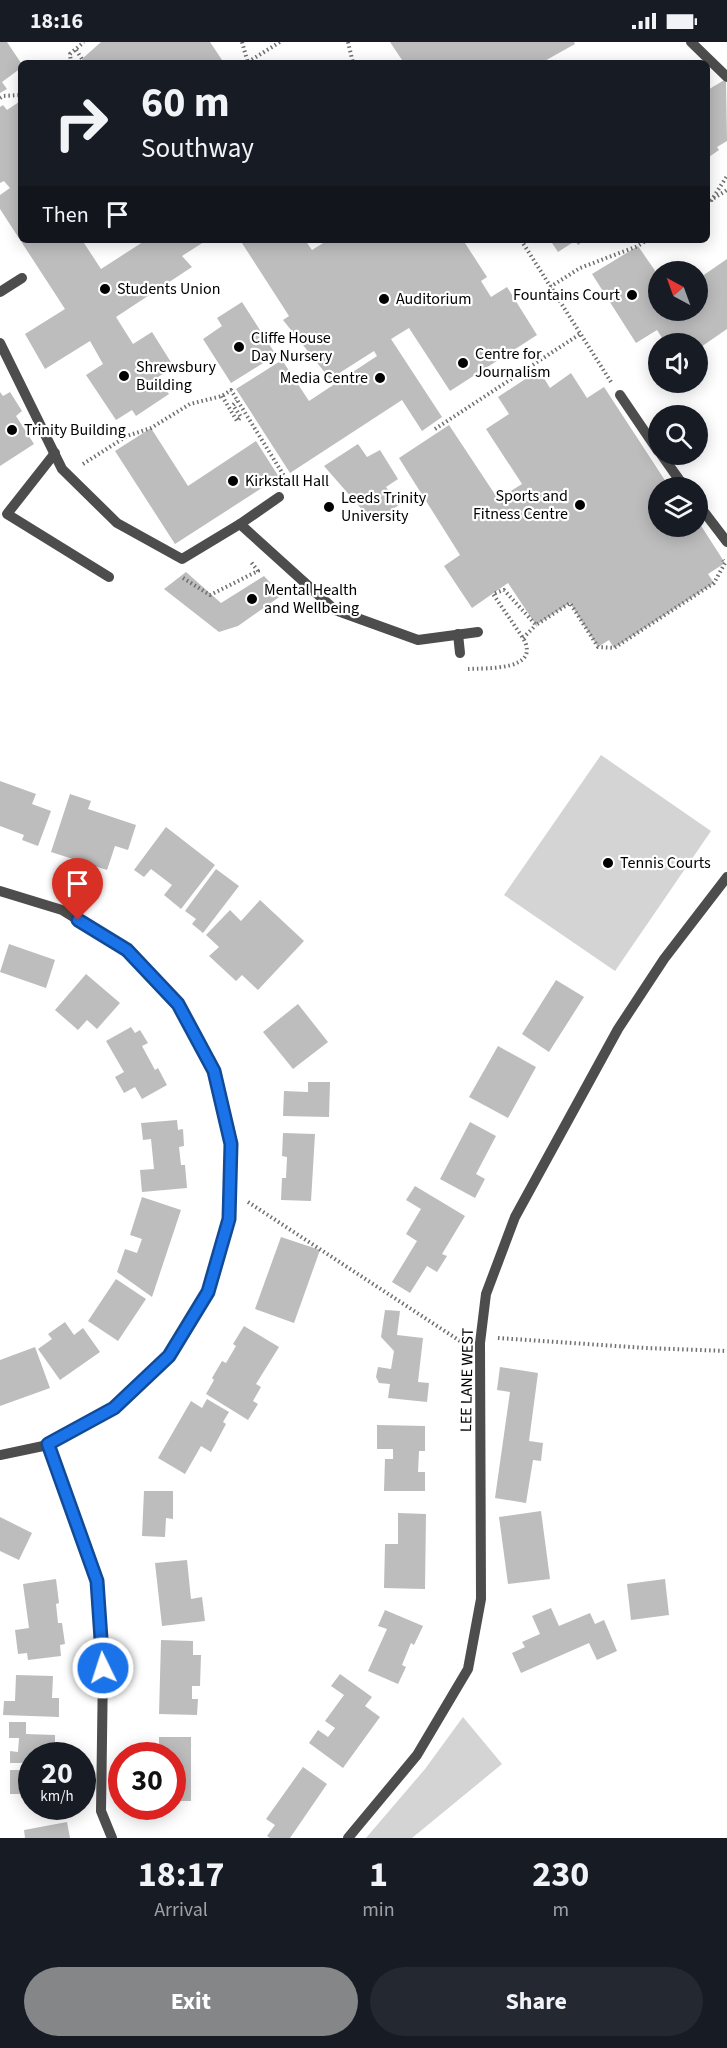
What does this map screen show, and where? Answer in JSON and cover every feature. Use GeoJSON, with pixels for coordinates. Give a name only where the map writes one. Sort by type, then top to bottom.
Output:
{"type":"FeatureCollection","features":[{"type":"Feature","properties":{"kind":"street"},"geometry":{"type":"LineString","coordinates":[[692,42],[727,77]]}},
{"type":"Feature","properties":{"kind":"street"},"geometry":{"type":"LineString","coordinates":[[0,291],[22,279]]}},
{"type":"Feature","properties":{"kind":"street"},"geometry":{"type":"LineString","coordinates":[[0,344],[67,474],[117,523],[182,560],[279,497]]}},
{"type":"Feature","properties":{"kind":"street"},"geometry":{"type":"LineString","coordinates":[[620,395],[648,436]]}},
{"type":"Feature","properties":{"kind":"street"},"geometry":{"type":"LineString","coordinates":[[55,453],[4,512],[109,577]]}},
{"type":"Feature","properties":{"kind":"street"},"geometry":{"type":"LineString","coordinates":[[708,517],[727,542]]}},
{"type":"Feature","properties":{"kind":"street"},"geometry":{"type":"LineString","coordinates":[[240,524],[335,610],[418,640],[478,632]]}},
{"type":"Feature","properties":{"kind":"street"},"geometry":{"type":"LineString","coordinates":[[458,634],[460,653]]}},
{"type":"Feature","properties":{"kind":"street","name":"LEE LANE WEST"},"geometry":{"type":"LineString","coordinates":[[348,1838],[417,1755],[468,1669],[481,1599],[480,1342],[486,1294],[516,1217],[618,1029],[664,959],[727,877]]}},
{"type":"Feature","properties":{"kind":"street"},"geometry":{"type":"LineString","coordinates":[[0,891],[62,910],[127,950],[178,1004],[214,1071],[231,1144],[229,1219],[208,1292],[169,1356],[114,1408],[48,1444],[0,1455]]}},
{"type":"Feature","properties":{"kind":"street"},"geometry":{"type":"LineString","coordinates":[[48,1444],[97,1581],[103,1668],[101,1810],[112,1838]]}},
{"type":"Feature","properties":{"kind":"path"},"geometry":{"type":"LineString","coordinates":[[71,60],[70,54],[84,42]]}},
{"type":"Feature","properties":{"kind":"path"},"geometry":{"type":"LineString","coordinates":[[242,42],[247,60]]}},
{"type":"Feature","properties":{"kind":"path"},"geometry":{"type":"LineString","coordinates":[[253,60],[280,42]]}},
{"type":"Feature","properties":{"kind":"path"},"geometry":{"type":"LineString","coordinates":[[348,42],[352,60]]}},
{"type":"Feature","properties":{"kind":"path"},"geometry":{"type":"LineString","coordinates":[[76,50],[82,60]]}},
{"type":"Feature","properties":{"kind":"path"},"geometry":{"type":"LineString","coordinates":[[0,98],[18,95]]}},
{"type":"Feature","properties":{"kind":"path"},"geometry":{"type":"LineString","coordinates":[[710,201],[727,176]]}},
{"type":"Feature","properties":{"kind":"path"},"geometry":{"type":"LineString","coordinates":[[710,201],[727,190]]}},
{"type":"Feature","properties":{"kind":"path"},"geometry":{"type":"LineString","coordinates":[[523,243],[620,395]]}},
{"type":"Feature","properties":{"kind":"path"},"geometry":{"type":"LineString","coordinates":[[550,287],[580,268],[642,243]]}},
{"type":"Feature","properties":{"kind":"path"},"geometry":{"type":"LineString","coordinates":[[435,429],[580,334]]}},
{"type":"Feature","properties":{"kind":"path"},"geometry":{"type":"LineString","coordinates":[[67,474],[127,436],[151,428],[177,410],[190,404],[222,396],[231,390],[286,479],[279,497]]}},
{"type":"Feature","properties":{"kind":"path"},"geometry":{"type":"LineString","coordinates":[[222,396],[237,421],[241,417],[233,405],[238,401]]}},
{"type":"Feature","properties":{"kind":"path"},"geometry":{"type":"LineString","coordinates":[[180,576],[210,595],[258,571],[227,531]]}},
{"type":"Feature","properties":{"kind":"path"},"geometry":{"type":"LineString","coordinates":[[523,638],[536,625],[570,603],[598,647],[614,648],[714,583],[725,563],[719,554]]}},
{"type":"Feature","properties":{"kind":"path"},"geometry":{"type":"LineString","coordinates":[[460,653],[463,670],[512,666],[519,663],[524,656],[526,643],[493,594],[504,590],[536,625]]}},
{"type":"Feature","properties":{"kind":"path"},"geometry":{"type":"LineString","coordinates":[[230,1191],[480,1354]]}},
{"type":"Feature","properties":{"kind":"path"},"geometry":{"type":"LineString","coordinates":[[480,1342],[501,1337],[645,1348],[727,1351]]}},
{"type":"Feature","properties":{"kind":"shaded area","name":"Tennis Courts"},"geometry":{"type":"Polygon","coordinates":[[[601,755],[711,831],[615,971],[504,895],[601,755]]]}},
{"type":"Feature","properties":{"kind":"shaded area"},"geometry":{"type":"Polygon","coordinates":[[[463,1717],[502,1764],[412,1838],[366,1838],[425,1769],[463,1717]]]}},
{"type":"Feature","properties":{"kind":"building"},"geometry":{"type":"Polygon","coordinates":[[[0,42],[7,42],[19,60],[18,70],[2,82],[7,89],[0,93],[0,42]]]}},
{"type":"Feature","properties":{"kind":"building"},"geometry":{"type":"Polygon","coordinates":[[[101,42],[210,42],[222,60],[82,60],[101,42]]]}},
{"type":"Feature","properties":{"kind":"building"},"geometry":{"type":"Polygon","coordinates":[[[390,42],[574,42],[575,44],[546,60],[402,60],[390,42]]]}},
{"type":"Feature","properties":{"kind":"building"},"geometry":{"type":"Polygon","coordinates":[[[726,79],[727,141],[717,147],[719,150],[710,156],[710,89],[726,79]]]}},
{"type":"Feature","properties":{"kind":"building","name":"Students Union"},"geometry":{"type":"Polygon","coordinates":[[[18,103],[18,237],[0,209],[0,195],[10,188],[4,181],[0,183],[0,107],[3,105],[7,110],[18,103]]]}},
{"type":"Feature","properties":{"kind":"building","name":"Students Union"},"geometry":{"type":"Polygon","coordinates":[[[22,243],[84,243],[101,269],[141,243],[202,243],[182,256],[192,267],[116,317],[133,344],[152,332],[174,367],[158,377],[169,394],[136,416],[132,410],[116,420],[86,375],[103,364],[90,341],[45,369],[25,334],[65,309],[22,243]]]}},
{"type":"Feature","properties":{"kind":"building"},"geometry":{"type":"Polygon","coordinates":[[[242,243],[307,243],[312,250],[323,243],[465,243],[487,277],[481,281],[491,297],[507,287],[537,335],[450,391],[409,328],[391,339],[442,417],[422,431],[402,400],[290,473],[236,389],[282,360],[309,401],[377,356],[374,351],[330,379],[283,320],[289,316],[242,243]]]}},
{"type":"Feature","properties":{"kind":"building"},"geometry":{"type":"Polygon","coordinates":[[[552,243],[572,243],[558,252],[552,243]]]}},
{"type":"Feature","properties":{"kind":"building","name":"Fountains Court"},"geometry":{"type":"Polygon","coordinates":[[[638,246],[648,261],[648,321],[708,321],[708,272],[727,259],[727,329],[708,342],[708,333],[659,333],[657,330],[648,333],[648,336],[636,343],[592,274],[638,246]]]}},
{"type":"Feature","properties":{"kind":"building","name":"Cliffe House Day Nursery"},"geometry":{"type":"Polygon","coordinates":[[[242,302],[276,355],[231,383],[203,339],[222,326],[217,318],[242,302]]]}},
{"type":"Feature","properties":{"kind":"building","name":"Sports and Fitness Centre"},"geometry":{"type":"Polygon","coordinates":[[[539,370],[550,388],[571,373],[587,398],[604,387],[648,454],[648,465],[655,465],[663,477],[648,477],[648,537],[708,537],[725,563],[708,574],[714,583],[614,648],[609,640],[598,647],[570,603],[536,625],[508,583],[472,608],[444,566],[460,555],[399,458],[449,425],[498,499],[522,484],[486,429],[509,414],[498,397],[539,370]]]}},
{"type":"Feature","properties":{"kind":"building","name":"Trinity Building"},"geometry":{"type":"Polygon","coordinates":[[[0,392],[3,396],[10,392],[22,411],[16,416],[34,444],[0,466],[0,392]]]}},
{"type":"Feature","properties":{"kind":"building","name":"Kirkstall Hall"},"geometry":{"type":"Polygon","coordinates":[[[151,428],[188,486],[256,441],[279,477],[175,544],[115,451],[151,428]]]}},
{"type":"Feature","properties":{"kind":"building"},"geometry":{"type":"Polygon","coordinates":[[[358,444],[367,457],[380,450],[398,479],[386,487],[399,505],[373,522],[324,466],[358,444]]]}},
{"type":"Feature","properties":{"kind":"building","name":"Mental Health and Wellbeing"},"geometry":{"type":"Polygon","coordinates":[[[186,572],[221,603],[264,576],[282,595],[238,626],[219,632],[164,589],[186,572]]]}},
{"type":"Feature","properties":{"kind":"building"},"geometry":{"type":"Polygon","coordinates":[[[0,781],[36,794],[32,804],[51,811],[38,846],[22,840],[24,835],[0,826],[0,781]]]}},
{"type":"Feature","properties":{"kind":"building"},"geometry":{"type":"Polygon","coordinates":[[[70,794],[91,801],[88,809],[136,825],[128,850],[115,846],[107,870],[51,852],[70,794]]]}},
{"type":"Feature","properties":{"kind":"building"},"geometry":{"type":"Polygon","coordinates":[[[166,827],[215,865],[181,909],[164,895],[172,885],[151,869],[144,877],[134,870],[166,827]]]}},
{"type":"Feature","properties":{"kind":"building"},"geometry":{"type":"Polygon","coordinates":[[[216,869],[239,886],[203,933],[192,924],[196,919],[185,911],[216,869]]]}},
{"type":"Feature","properties":{"kind":"building"},"geometry":{"type":"Polygon","coordinates":[[[260,900],[304,941],[258,990],[242,975],[236,981],[209,956],[219,947],[206,935],[230,910],[241,921],[260,900]]]}},
{"type":"Feature","properties":{"kind":"building"},"geometry":{"type":"Polygon","coordinates":[[[9,944],[55,960],[46,988],[0,972],[9,944]]]}},
{"type":"Feature","properties":{"kind":"building"},"geometry":{"type":"Polygon","coordinates":[[[86,974],[120,1003],[97,1029],[87,1020],[78,1030],[55,1010],[86,974]]]}},
{"type":"Feature","properties":{"kind":"building"},"geometry":{"type":"Polygon","coordinates":[[[556,980],[584,997],[549,1052],[522,1034],[556,980]]]}},
{"type":"Feature","properties":{"kind":"building"},"geometry":{"type":"Polygon","coordinates":[[[298,1004],[328,1042],[293,1069],[263,1032],[298,1004]]]}},
{"type":"Feature","properties":{"kind":"building"},"geometry":{"type":"Polygon","coordinates":[[[131,1027],[135,1033],[140,1030],[148,1043],[142,1046],[155,1070],[158,1068],[167,1085],[142,1099],[135,1087],[124,1093],[115,1077],[124,1072],[106,1041],[131,1027]]]}},
{"type":"Feature","properties":{"kind":"building"},"geometry":{"type":"Polygon","coordinates":[[[498,1046],[536,1067],[508,1118],[469,1097],[498,1046]]]}},
{"type":"Feature","properties":{"kind":"building"},"geometry":{"type":"Polygon","coordinates":[[[308,1082],[330,1082],[329,1117],[283,1116],[284,1091],[308,1092],[308,1082]]]}},
{"type":"Feature","properties":{"kind":"building"},"geometry":{"type":"Polygon","coordinates":[[[177,1120],[178,1130],[183,1129],[184,1146],[179,1147],[181,1165],[185,1165],[187,1188],[142,1192],[140,1170],[154,1169],[151,1139],[143,1140],[141,1123],[177,1120]]]}},
{"type":"Feature","properties":{"kind":"building"},"geometry":{"type":"Polygon","coordinates":[[[470,1122],[496,1136],[476,1174],[485,1179],[475,1198],[440,1179],[470,1122]]]}},
{"type":"Feature","properties":{"kind":"building"},"geometry":{"type":"Polygon","coordinates":[[[283,1133],[315,1134],[311,1201],[281,1200],[282,1178],[286,1178],[287,1157],[282,1156],[283,1133]]]}},
{"type":"Feature","properties":{"kind":"building"},"geometry":{"type":"Polygon","coordinates":[[[415,1186],[465,1216],[442,1254],[447,1256],[437,1272],[427,1266],[410,1293],[392,1282],[417,1241],[406,1234],[421,1209],[406,1200],[415,1186]]]}},
{"type":"Feature","properties":{"kind":"building"},"geometry":{"type":"Polygon","coordinates":[[[142,1197],[181,1210],[152,1297],[117,1272],[125,1249],[137,1253],[142,1239],[130,1235],[142,1197]]]}},
{"type":"Feature","properties":{"kind":"building"},"geometry":{"type":"Polygon","coordinates":[[[281,1237],[320,1250],[294,1323],[255,1309],[281,1237]]]}},
{"type":"Feature","properties":{"kind":"building"},"geometry":{"type":"Polygon","coordinates":[[[116,1279],[146,1299],[118,1341],[88,1321],[116,1279]]]}},
{"type":"Feature","properties":{"kind":"building"},"geometry":{"type":"Polygon","coordinates":[[[385,1310],[400,1311],[397,1335],[423,1338],[418,1382],[429,1383],[427,1402],[388,1398],[390,1384],[379,1383],[376,1377],[378,1367],[391,1369],[394,1351],[381,1337],[385,1310]]]}},
{"type":"Feature","properties":{"kind":"building"},"geometry":{"type":"Polygon","coordinates":[[[65,1322],[74,1335],[83,1328],[100,1352],[60,1380],[38,1349],[52,1339],[48,1334],[65,1322]]]}},
{"type":"Feature","properties":{"kind":"building"},"geometry":{"type":"Polygon","coordinates":[[[244,1326],[279,1347],[256,1384],[261,1387],[253,1401],[258,1404],[248,1420],[206,1394],[222,1361],[226,1363],[236,1346],[233,1344],[244,1326]]]}},
{"type":"Feature","properties":{"kind":"building"},"geometry":{"type":"Polygon","coordinates":[[[35,1347],[50,1388],[0,1406],[0,1360],[35,1347]]]}},
{"type":"Feature","properties":{"kind":"building"},"geometry":{"type":"Polygon","coordinates":[[[500,1367],[538,1373],[529,1441],[543,1443],[541,1461],[533,1460],[526,1503],[495,1498],[510,1392],[497,1390],[500,1367]]]}},
{"type":"Feature","properties":{"kind":"building"},"geometry":{"type":"Polygon","coordinates":[[[207,1399],[229,1412],[223,1422],[226,1424],[211,1452],[201,1446],[185,1474],[158,1458],[191,1401],[202,1408],[207,1399]]]}},
{"type":"Feature","properties":{"kind":"building"},"geometry":{"type":"Polygon","coordinates":[[[377,1425],[425,1426],[425,1451],[419,1451],[418,1472],[425,1472],[425,1491],[384,1491],[385,1459],[393,1459],[393,1449],[377,1449],[377,1425]]]}},
{"type":"Feature","properties":{"kind":"building"},"geometry":{"type":"Polygon","coordinates":[[[144,1491],[173,1491],[173,1519],[166,1518],[165,1537],[142,1536],[144,1491]]]}},
{"type":"Feature","properties":{"kind":"building"},"geometry":{"type":"Polygon","coordinates":[[[541,1511],[550,1579],[508,1584],[499,1517],[541,1511]]]}},
{"type":"Feature","properties":{"kind":"building"},"geometry":{"type":"Polygon","coordinates":[[[398,1513],[426,1514],[425,1589],[384,1588],[385,1544],[398,1544],[398,1513]]]}},
{"type":"Feature","properties":{"kind":"building"},"geometry":{"type":"Polygon","coordinates":[[[0,1517],[32,1533],[19,1560],[0,1551],[0,1517]]]}},
{"type":"Feature","properties":{"kind":"building"},"geometry":{"type":"Polygon","coordinates":[[[187,1560],[191,1599],[202,1597],[205,1621],[162,1626],[155,1563],[187,1560]]]}},
{"type":"Feature","properties":{"kind":"building"},"geometry":{"type":"Polygon","coordinates":[[[56,1579],[59,1603],[56,1604],[58,1623],[62,1623],[65,1644],[60,1645],[61,1656],[28,1660],[27,1653],[18,1654],[15,1630],[29,1628],[23,1584],[56,1579]]]}},
{"type":"Feature","properties":{"kind":"building"},"geometry":{"type":"Polygon","coordinates":[[[665,1579],[669,1615],[631,1620],[627,1584],[665,1579]]]}},
{"type":"Feature","properties":{"kind":"building"},"geometry":{"type":"Polygon","coordinates":[[[551,1608],[559,1626],[590,1613],[595,1624],[604,1620],[617,1651],[597,1660],[589,1643],[521,1673],[512,1653],[525,1647],[522,1642],[540,1634],[532,1616],[551,1608]]]}},
{"type":"Feature","properties":{"kind":"building"},"geometry":{"type":"Polygon","coordinates":[[[385,1610],[423,1626],[414,1645],[411,1643],[402,1665],[406,1667],[398,1684],[368,1671],[387,1629],[378,1626],[385,1610]]]}},
{"type":"Feature","properties":{"kind":"building"},"geometry":{"type":"Polygon","coordinates":[[[161,1640],[193,1641],[193,1655],[201,1655],[200,1686],[192,1686],[192,1699],[198,1699],[197,1715],[159,1714],[161,1640]]]}},
{"type":"Feature","properties":{"kind":"building"},"geometry":{"type":"Polygon","coordinates":[[[340,1674],[372,1697],[365,1706],[380,1717],[343,1768],[309,1743],[318,1730],[328,1737],[335,1728],[325,1721],[344,1695],[331,1686],[340,1674]]]}},
{"type":"Feature","properties":{"kind":"building"},"geometry":{"type":"Polygon","coordinates":[[[16,1675],[53,1676],[52,1698],[59,1698],[59,1717],[3,1715],[4,1701],[15,1701],[16,1675]]]}},
{"type":"Feature","properties":{"kind":"building"},"geometry":{"type":"Polygon","coordinates":[[[9,1722],[26,1722],[26,1734],[55,1735],[55,1742],[19,1742],[19,1738],[9,1738],[9,1722]]]}},
{"type":"Feature","properties":{"kind":"building"},"geometry":{"type":"Polygon","coordinates":[[[159,1737],[191,1737],[191,1801],[186,1801],[186,1742],[159,1742],[159,1737]]]}},
{"type":"Feature","properties":{"kind":"building"},"geometry":{"type":"Polygon","coordinates":[[[10,1751],[18,1752],[18,1763],[10,1763],[10,1751]]]}},
{"type":"Feature","properties":{"kind":"building"},"geometry":{"type":"Polygon","coordinates":[[[303,1767],[327,1784],[290,1838],[270,1838],[267,1836],[275,1825],[266,1819],[303,1767]]]}},
{"type":"Feature","properties":{"kind":"building"},"geometry":{"type":"Polygon","coordinates":[[[10,1770],[18,1770],[18,1794],[10,1794],[10,1770]]]}},
{"type":"Feature","properties":{"kind":"building"},"geometry":{"type":"Polygon","coordinates":[[[67,1822],[70,1838],[25,1838],[24,1830],[67,1822]]]}},
{"type":"Feature","properties":{"kind":"place","name":"Students Union"},"geometry":{"type":"Point","coordinates":[105,289]}},
{"type":"Feature","properties":{"kind":"place","name":"Fountains Court"},"geometry":{"type":"Point","coordinates":[632,295]}},
{"type":"Feature","properties":{"kind":"place","name":"Auditorium"},"geometry":{"type":"Point","coordinates":[384,299]}},
{"type":"Feature","properties":{"kind":"place","name":"Cliffe House Day Nursery"},"geometry":{"type":"Point","coordinates":[239,347]}},
{"type":"Feature","properties":{"kind":"place","name":"Centre for Journalism"},"geometry":{"type":"Point","coordinates":[463,363]}},
{"type":"Feature","properties":{"kind":"place","name":"Shrewsbury Building"},"geometry":{"type":"Point","coordinates":[124,376]}},
{"type":"Feature","properties":{"kind":"place","name":"Media Centre"},"geometry":{"type":"Point","coordinates":[380,378]}},
{"type":"Feature","properties":{"kind":"place","name":"Trinity Building"},"geometry":{"type":"Point","coordinates":[12,430]}},
{"type":"Feature","properties":{"kind":"place","name":"Kirkstall Hall"},"geometry":{"type":"Point","coordinates":[233,481]}},
{"type":"Feature","properties":{"kind":"place","name":"Sports and Fitness Centre"},"geometry":{"type":"Point","coordinates":[580,505]}},
{"type":"Feature","properties":{"kind":"place","name":"Leeds Trinity University"},"geometry":{"type":"Point","coordinates":[329,507]}},
{"type":"Feature","properties":{"kind":"place","name":"Mental Health and Wellbeing"},"geometry":{"type":"Point","coordinates":[252,599]}},
{"type":"Feature","properties":{"kind":"place","name":"Tennis Courts"},"geometry":{"type":"Point","coordinates":[608,863]}},
{"type":"Feature","properties":{"kind":"route"},"geometry":{"type":"LineString","coordinates":[[78,920],[127,950],[178,1004],[214,1071],[231,1144],[229,1219],[208,1292],[179,1340],[169,1356],[114,1408],[48,1444],[97,1581],[103,1668]]}}]}
